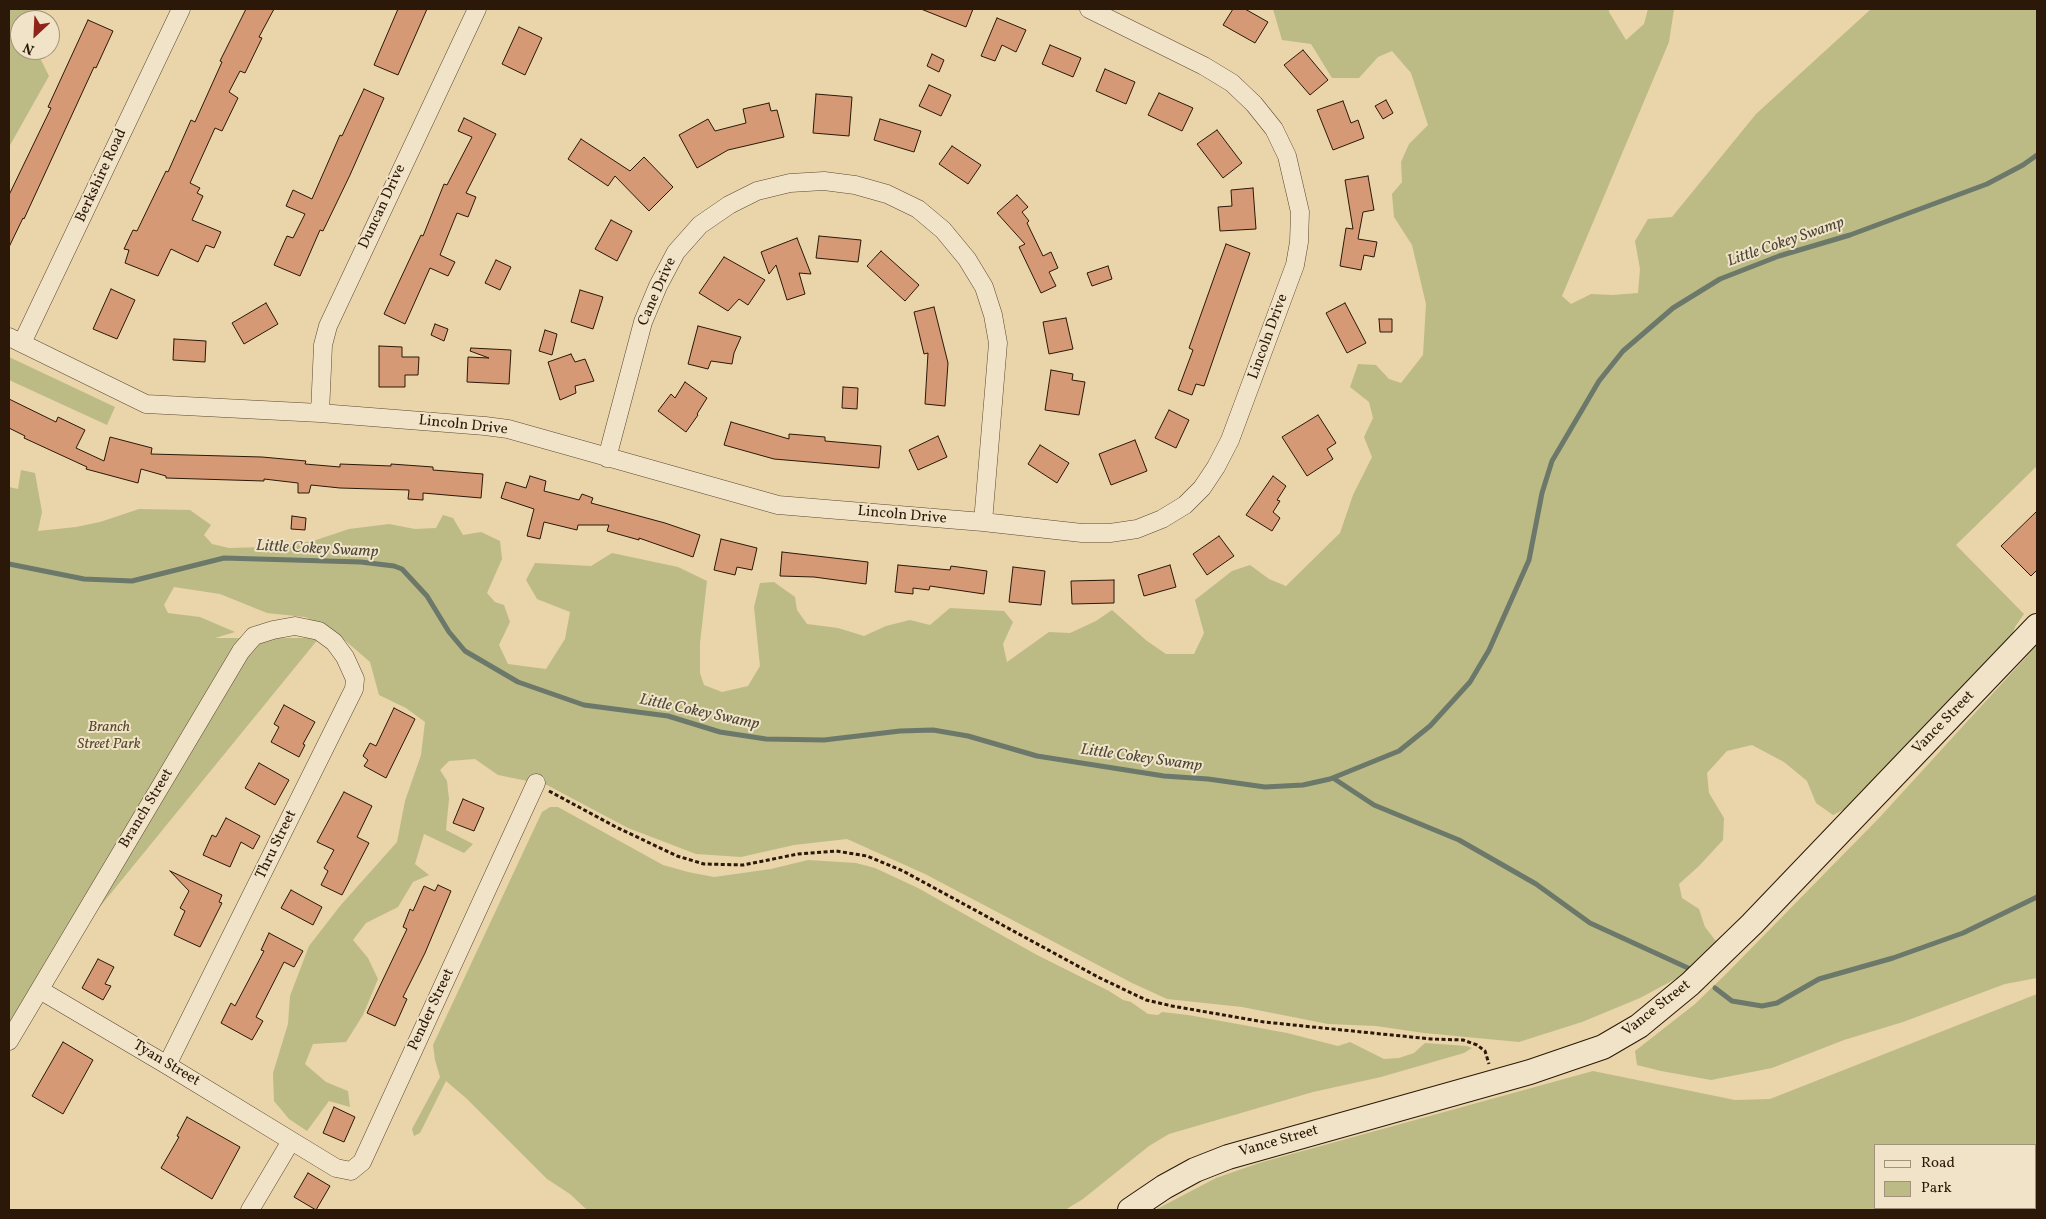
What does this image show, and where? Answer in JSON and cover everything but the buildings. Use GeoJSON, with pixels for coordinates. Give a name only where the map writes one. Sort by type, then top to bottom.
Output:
{"type":"FeatureCollection","features":[{"type":"Feature","properties":{"kind":"street","name":"Berkshire Road"},"geometry":{"type":"LineString","coordinates":[[15,340],[181,9]]}},
{"type":"Feature","properties":{"kind":"street","name":"Duncan Drive"},"geometry":{"type":"LineString","coordinates":[[320,413],[323,345],[331,319],[477,9]]}},
{"type":"Feature","properties":{"kind":"street","name":"Lincoln Drive"},"geometry":{"type":"LineString","coordinates":[[15,340],[146,404],[320,413],[500,428],[778,505],[983,522],[1082,533],[1110,533],[1137,529],[1162,519],[1185,505],[1202,488],[1216,467],[1230,440],[1295,265],[1299,242],[1300,212],[1295,183],[1287,156],[1274,129],[1254,104],[1232,83],[1211,70],[1089,9]]}},
{"type":"Feature","properties":{"kind":"street","name":"Cane Drive"},"geometry":{"type":"LineString","coordinates":[[607,458],[643,322],[658,286],[676,252],[700,225],[729,205],[757,192],[790,183],[824,181],[855,186],[887,194],[918,209],[943,230],[967,259],[984,287],[993,315],[998,343],[983,522]]}},
{"type":"Feature","properties":{"kind":"street","name":"Branch Street"},"geometry":{"type":"LineString","coordinates":[[9,1041],[241,651],[254,636],[273,630],[295,626],[319,631]]}},
{"type":"Feature","properties":{"kind":"street","name":"Vance Street"},"geometry":{"type":"LineString","coordinates":[[1130,1210],[1187,1175],[1228,1156],[1530,1072],[1603,1046],[1639,1026],[1690,984],[1752,924],[2037,626]]}},
{"type":"Feature","properties":{"kind":"street","name":"Thru Street"},"geometry":{"type":"LineString","coordinates":[[167,1065],[354,689],[355,679],[345,657],[334,642],[319,631]]}},
{"type":"Feature","properties":{"kind":"street","name":"Pender Street"},"geometry":{"type":"LineString","coordinates":[[291,1141],[336,1168],[351,1171],[362,1162],[536,784]]}},
{"type":"Feature","properties":{"kind":"street","name":"Tyan Street"},"geometry":{"type":"LineString","coordinates":[[40,990],[291,1141]]}},
{"type":"Feature","properties":{"kind":"street"},"geometry":{"type":"LineString","coordinates":[[250,1210],[291,1141]]}},
{"type":"Feature","properties":{"kind":"path"},"geometry":{"type":"LineString","coordinates":[[536,784],[616,827],[677,856],[704,864],[742,865],[798,854],[836,851],[867,856],[903,871],[1098,977],[1146,1000],[1264,1022],[1431,1039],[1463,1040],[1477,1044],[1485,1051],[1494,1082]]}},
{"type":"Feature","properties":{"kind":"green space"},"geometry":{"type":"Polygon","coordinates":[[[9,9],[39,9],[10,10],[10,60],[41,60],[49,76],[9,147],[9,9]]]}},
{"type":"Feature","properties":{"kind":"green space","name":"Branch Street Park"},"geometry":{"type":"Polygon","coordinates":[[[1273,9],[1609,9],[1626,40],[1644,24],[1648,9],[1674,9],[1669,42],[1562,296],[1571,304],[1591,294],[1638,293],[1640,269],[1635,241],[1648,219],[1672,217],[1756,114],[1871,9],[2037,9],[2037,466],[1956,545],[2024,614],[2015,627],[2009,645],[1847,808],[1833,815],[1816,803],[1807,781],[1784,762],[1752,745],[1727,751],[1707,773],[1709,793],[1724,818],[1723,840],[1679,884],[1682,898],[1699,909],[1705,927],[1719,945],[1696,968],[1640,998],[1582,1022],[1519,1042],[1424,1033],[1376,1026],[1328,1024],[1242,1007],[1167,999],[1132,983],[925,874],[847,839],[794,845],[741,857],[696,854],[628,828],[547,785],[498,775],[475,759],[449,761],[440,770],[447,781],[449,799],[446,830],[473,844],[464,853],[424,834],[415,864],[429,875],[413,882],[398,907],[366,923],[353,940],[368,958],[378,979],[363,1015],[346,1042],[313,1044],[305,1064],[326,1082],[348,1091],[350,1107],[329,1101],[307,1131],[289,1119],[274,1101],[273,1073],[288,1024],[290,996],[309,946],[340,906],[397,842],[405,801],[421,755],[425,722],[406,708],[379,695],[370,662],[333,630],[305,617],[267,613],[220,594],[174,587],[164,605],[168,613],[200,617],[235,632],[215,638],[319,638],[23,1001],[9,1030],[9,487],[18,489],[21,470],[35,473],[42,512],[38,531],[76,527],[100,522],[139,509],[190,510],[211,525],[204,535],[212,544],[229,548],[266,547],[313,541],[349,529],[389,524],[415,529],[436,528],[443,515],[453,518],[463,535],[481,532],[500,541],[502,559],[487,593],[495,602],[504,605],[510,622],[499,645],[508,664],[546,669],[565,639],[570,612],[537,599],[526,580],[535,563],[591,566],[612,553],[678,567],[707,581],[700,643],[700,673],[704,685],[722,692],[748,686],[760,666],[754,607],[760,583],[774,582],[795,597],[797,610],[807,624],[838,628],[864,636],[886,626],[910,620],[930,625],[950,608],[1004,611],[1013,622],[1003,644],[1007,662],[1049,632],[1070,633],[1096,621],[1112,610],[1147,641],[1166,654],[1194,654],[1204,633],[1195,600],[1232,571],[1250,565],[1269,579],[1286,586],[1340,533],[1353,495],[1372,457],[1364,437],[1373,418],[1369,402],[1350,387],[1358,364],[1376,365],[1389,379],[1401,383],[1423,355],[1426,304],[1412,245],[1394,217],[1392,194],[1402,182],[1401,162],[1409,144],[1428,125],[1411,73],[1392,51],[1378,57],[1359,78],[1332,78],[1311,44],[1282,40],[1273,9]]]}},
{"type":"Feature","properties":{"kind":"green space"},"geometry":{"type":"Polygon","coordinates":[[[9,357],[115,407],[107,425],[9,380],[9,357]]]}},
{"type":"Feature","properties":{"kind":"green space"},"geometry":{"type":"Polygon","coordinates":[[[2037,645],[2037,978],[2005,984],[1903,1022],[1844,1040],[1772,1068],[1711,1080],[1637,1065],[1635,1051],[1695,1004],[1728,972],[1880,817],[2037,645]]]}},
{"type":"Feature","properties":{"kind":"green space"},"geometry":{"type":"Polygon","coordinates":[[[550,807],[558,807],[663,865],[714,877],[771,869],[808,860],[856,863],[875,868],[918,888],[1037,955],[1123,1000],[1131,1002],[1148,1014],[1158,1015],[1162,1012],[1188,1015],[1287,1033],[1338,1046],[1350,1042],[1384,1059],[1399,1058],[1414,1053],[1425,1043],[1472,1048],[1464,1053],[1381,1077],[1313,1092],[1169,1134],[1149,1146],[1083,1199],[1065,1210],[587,1210],[570,1194],[547,1179],[466,1098],[446,1081],[420,1133],[414,1136],[412,1129],[440,1077],[433,1045],[542,812],[550,807]]]}},
{"type":"Feature","properties":{"kind":"green space"},"geometry":{"type":"Polygon","coordinates":[[[2037,994],[2037,1210],[1155,1210],[1216,1178],[1259,1163],[1593,1071],[1735,1100],[1770,1099],[2037,994]]]}},
{"type":"Feature","properties":{"kind":"waterway","name":"Little Cokey Swamp"},"geometry":{"type":"LineString","coordinates":[[9,564],[84,579],[132,581],[224,558],[361,562],[394,566],[402,569],[427,596],[449,632],[465,651],[518,682],[584,705],[668,716],[720,732],[766,739],[824,740],[900,731],[933,730],[968,736],[1037,756],[1164,776],[1208,779],[1265,787],[1303,785],[1330,779],[1399,751],[1430,726],[1470,682],[1489,650],[1529,560],[1542,493],[1552,461],[1599,381],[1623,351],[1673,308],[1720,279],[1779,256],[1850,235],[1987,184],[2023,165],[2037,155]]}},
{"type":"Feature","properties":{"kind":"waterway"},"geometry":{"type":"LineString","coordinates":[[1333,778],[1374,805],[1459,840],[1536,884],[1590,923],[1688,968]]}},
{"type":"Feature","properties":{"kind":"waterway"},"geometry":{"type":"LineString","coordinates":[[1715,988],[1732,1001],[1762,1006],[1777,1003],[1819,979],[1893,958],[1963,933],[2037,897]]}}]}
